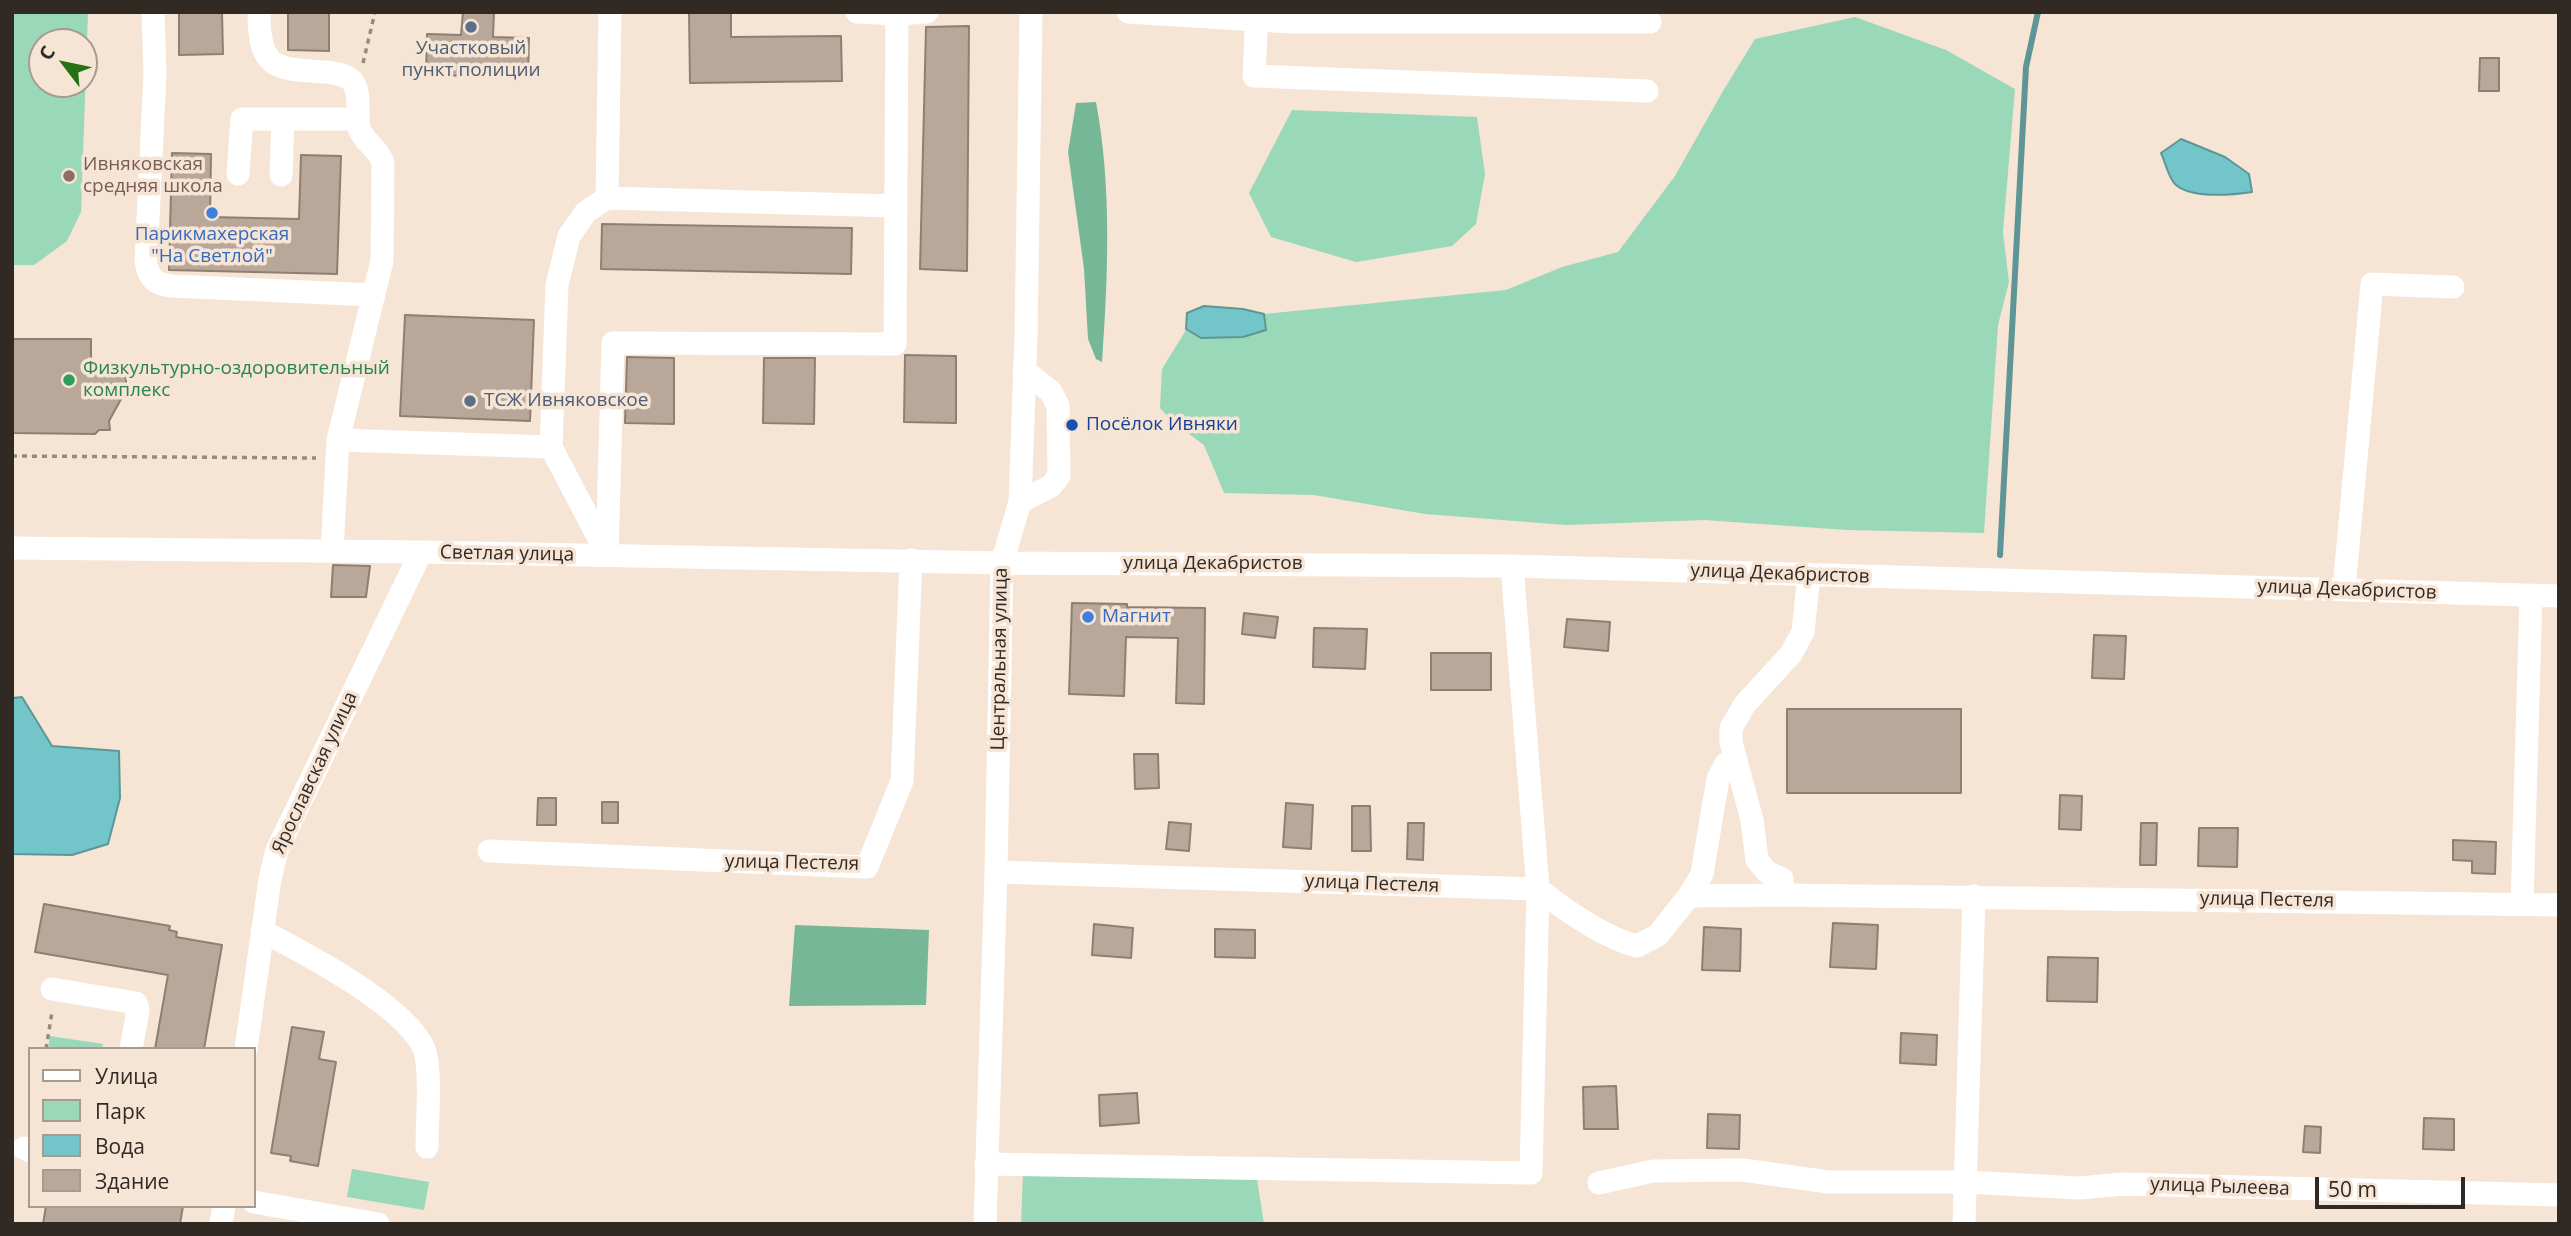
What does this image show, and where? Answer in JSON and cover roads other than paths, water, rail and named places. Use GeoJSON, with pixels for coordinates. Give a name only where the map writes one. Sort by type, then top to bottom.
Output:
{"type":"FeatureCollection","features":[{"type":"Feature","properties":{"kind":"street"},"geometry":{"type":"LineString","coordinates":[[153,12],[155,73],[147,273],[154,281],[171,286],[374,295]]}},
{"type":"Feature","properties":{"kind":"street"},"geometry":{"type":"LineString","coordinates":[[259,12],[259,35],[268,57],[290,71],[337,73],[350,79],[357,93],[361,133],[379,153],[383,164],[382,261],[337,449],[332,551]]}},
{"type":"Feature","properties":{"kind":"street"},"geometry":{"type":"LineString","coordinates":[[607,198],[610,12]]}},
{"type":"Feature","properties":{"kind":"street"},"geometry":{"type":"LineString","coordinates":[[857,12],[927,12]]}},
{"type":"Feature","properties":{"kind":"street","name":"Центральная улица"},"geometry":{"type":"LineString","coordinates":[[985,1224],[1002,563],[1020,502],[1031,12]]}},
{"type":"Feature","properties":{"kind":"street"},"geometry":{"type":"LineString","coordinates":[[1128,12],[1256,17],[1650,22]]}},
{"type":"Feature","properties":{"kind":"street"},"geometry":{"type":"LineString","coordinates":[[607,555],[613,344],[895,344],[897,14]]}},
{"type":"Feature","properties":{"kind":"street"},"geometry":{"type":"LineString","coordinates":[[1256,17],[1254,76],[1647,91]]}},
{"type":"Feature","properties":{"kind":"street"},"geometry":{"type":"LineString","coordinates":[[238,174],[242,119],[358,120]]}},
{"type":"Feature","properties":{"kind":"street"},"geometry":{"type":"LineString","coordinates":[[281,175],[283,119]]}},
{"type":"Feature","properties":{"kind":"street"},"geometry":{"type":"LineString","coordinates":[[607,555],[551,447],[557,285],[569,236],[586,212],[607,198],[896,206]]}},
{"type":"Feature","properties":{"kind":"street"},"geometry":{"type":"LineString","coordinates":[[2344,589],[2372,284],[2453,287]]}},
{"type":"Feature","properties":{"kind":"street"},"geometry":{"type":"LineString","coordinates":[[1020,502],[1051,486],[1059,476],[1058,406],[1051,392],[1024,370]]}},
{"type":"Feature","properties":{"kind":"street"},"geometry":{"type":"LineString","coordinates":[[337,449],[551,447]]}},
{"type":"Feature","properties":{"kind":"street","name":"Светлая улица"},"geometry":{"type":"LineString","coordinates":[[12,548],[421,552],[1002,563]]}},
{"type":"Feature","properties":{"kind":"street","name":"Ярославская улица"},"geometry":{"type":"LineString","coordinates":[[246,1047],[262,932],[277,850],[421,552]]}},
{"type":"Feature","properties":{"kind":"street","name":"улица Пестеля"},"geometry":{"type":"LineString","coordinates":[[489,851],[867,867],[902,781],[911,560]]}},
{"type":"Feature","properties":{"kind":"street","name":"улица Декабристов"},"geometry":{"type":"LineString","coordinates":[[1002,563],[1512,566],[2559,596]]}},
{"type":"Feature","properties":{"kind":"street"},"geometry":{"type":"LineString","coordinates":[[986,1164],[1531,1172],[1538,889],[1512,566]]}},
{"type":"Feature","properties":{"kind":"street"},"geometry":{"type":"LineString","coordinates":[[1783,895],[1782,879],[1767,872],[1757,860],[1752,821],[1731,743],[1731,728],[1745,704],[1791,654],[1803,632],[1808,575]]}},
{"type":"Feature","properties":{"kind":"street"},"geometry":{"type":"LineString","coordinates":[[2522,904],[2532,596]]}},
{"type":"Feature","properties":{"kind":"street"},"geometry":{"type":"LineString","coordinates":[[1538,889],[1623,942],[1637,946],[1658,935],[1689,896],[1702,874],[1718,779],[1725,765],[1735,757]]}},
{"type":"Feature","properties":{"kind":"street","name":"улица Пестеля"},"geometry":{"type":"LineString","coordinates":[[996,872],[1538,889]]}},
{"type":"Feature","properties":{"kind":"street","name":"улица Пестеля"},"geometry":{"type":"LineString","coordinates":[[1689,896],[2559,905]]}},
{"type":"Feature","properties":{"kind":"street"},"geometry":{"type":"LineString","coordinates":[[1964,1224],[1974,897]]}},
{"type":"Feature","properties":{"kind":"street"},"geometry":{"type":"LineString","coordinates":[[262,932],[322,962],[391,1010],[414,1030],[426,1054],[427,1147]]}},
{"type":"Feature","properties":{"kind":"street"},"geometry":{"type":"LineString","coordinates":[[52,1000],[136,1003],[138,1010],[131,1047]]}},
{"type":"Feature","properties":{"kind":"street","name":"улица Рылеева"},"geometry":{"type":"LineString","coordinates":[[1599,1183],[1653,1171],[1743,1170],[1828,1182],[1965,1181],[2080,1188],[2124,1184],[2559,1195]]}},
{"type":"Feature","properties":{"kind":"street"},"geometry":{"type":"LineString","coordinates":[[256,1202],[378,1224]]}},
{"type":"Feature","properties":{"kind":"water"},"geometry":{"type":"Polygon","coordinates":[[[2181,139],[2225,157],[2249,174],[2252,192],[2201,194],[2182,189],[2175,184],[2161,153],[2181,139]]]}},
{"type":"Feature","properties":{"kind":"water"},"geometry":{"type":"Polygon","coordinates":[[[1204,306],[1243,309],[1264,314],[1266,330],[1243,337],[1201,338],[1186,329],[1187,313],[1204,306]]]}},
{"type":"Feature","properties":{"kind":"water"},"geometry":{"type":"Polygon","coordinates":[[[22,697],[52,746],[119,751],[120,798],[108,844],[72,855],[12,854],[12,698],[22,697]]]}},
{"type":"Feature","properties":{"kind":"waterway"},"geometry":{"type":"LineString","coordinates":[[2000,555],[2026,67],[2038,12]]}},
{"type":"Feature","properties":{"kind":"place","name":"Участковый пункт полиции"},"geometry":{"type":"Point","coordinates":[471,27]}},
{"type":"Feature","properties":{"kind":"place","name":"Ивняковская средняя школа"},"geometry":{"type":"Point","coordinates":[69,176]}},
{"type":"Feature","properties":{"kind":"place","name":"Парикмахерская \"На Светлой\""},"geometry":{"type":"Point","coordinates":[212,213]}},
{"type":"Feature","properties":{"kind":"place","name":"Физкультурно-оздоровительный комплекс"},"geometry":{"type":"Point","coordinates":[69,380]}},
{"type":"Feature","properties":{"kind":"place","name":"ТСЖ Ивняковское"},"geometry":{"type":"Point","coordinates":[470,401]}},
{"type":"Feature","properties":{"kind":"place","name":"Посёлок Ивняки"},"geometry":{"type":"Point","coordinates":[1072,425]}},
{"type":"Feature","properties":{"kind":"place","name":"Магнит"},"geometry":{"type":"Point","coordinates":[1088,617]}}]}
